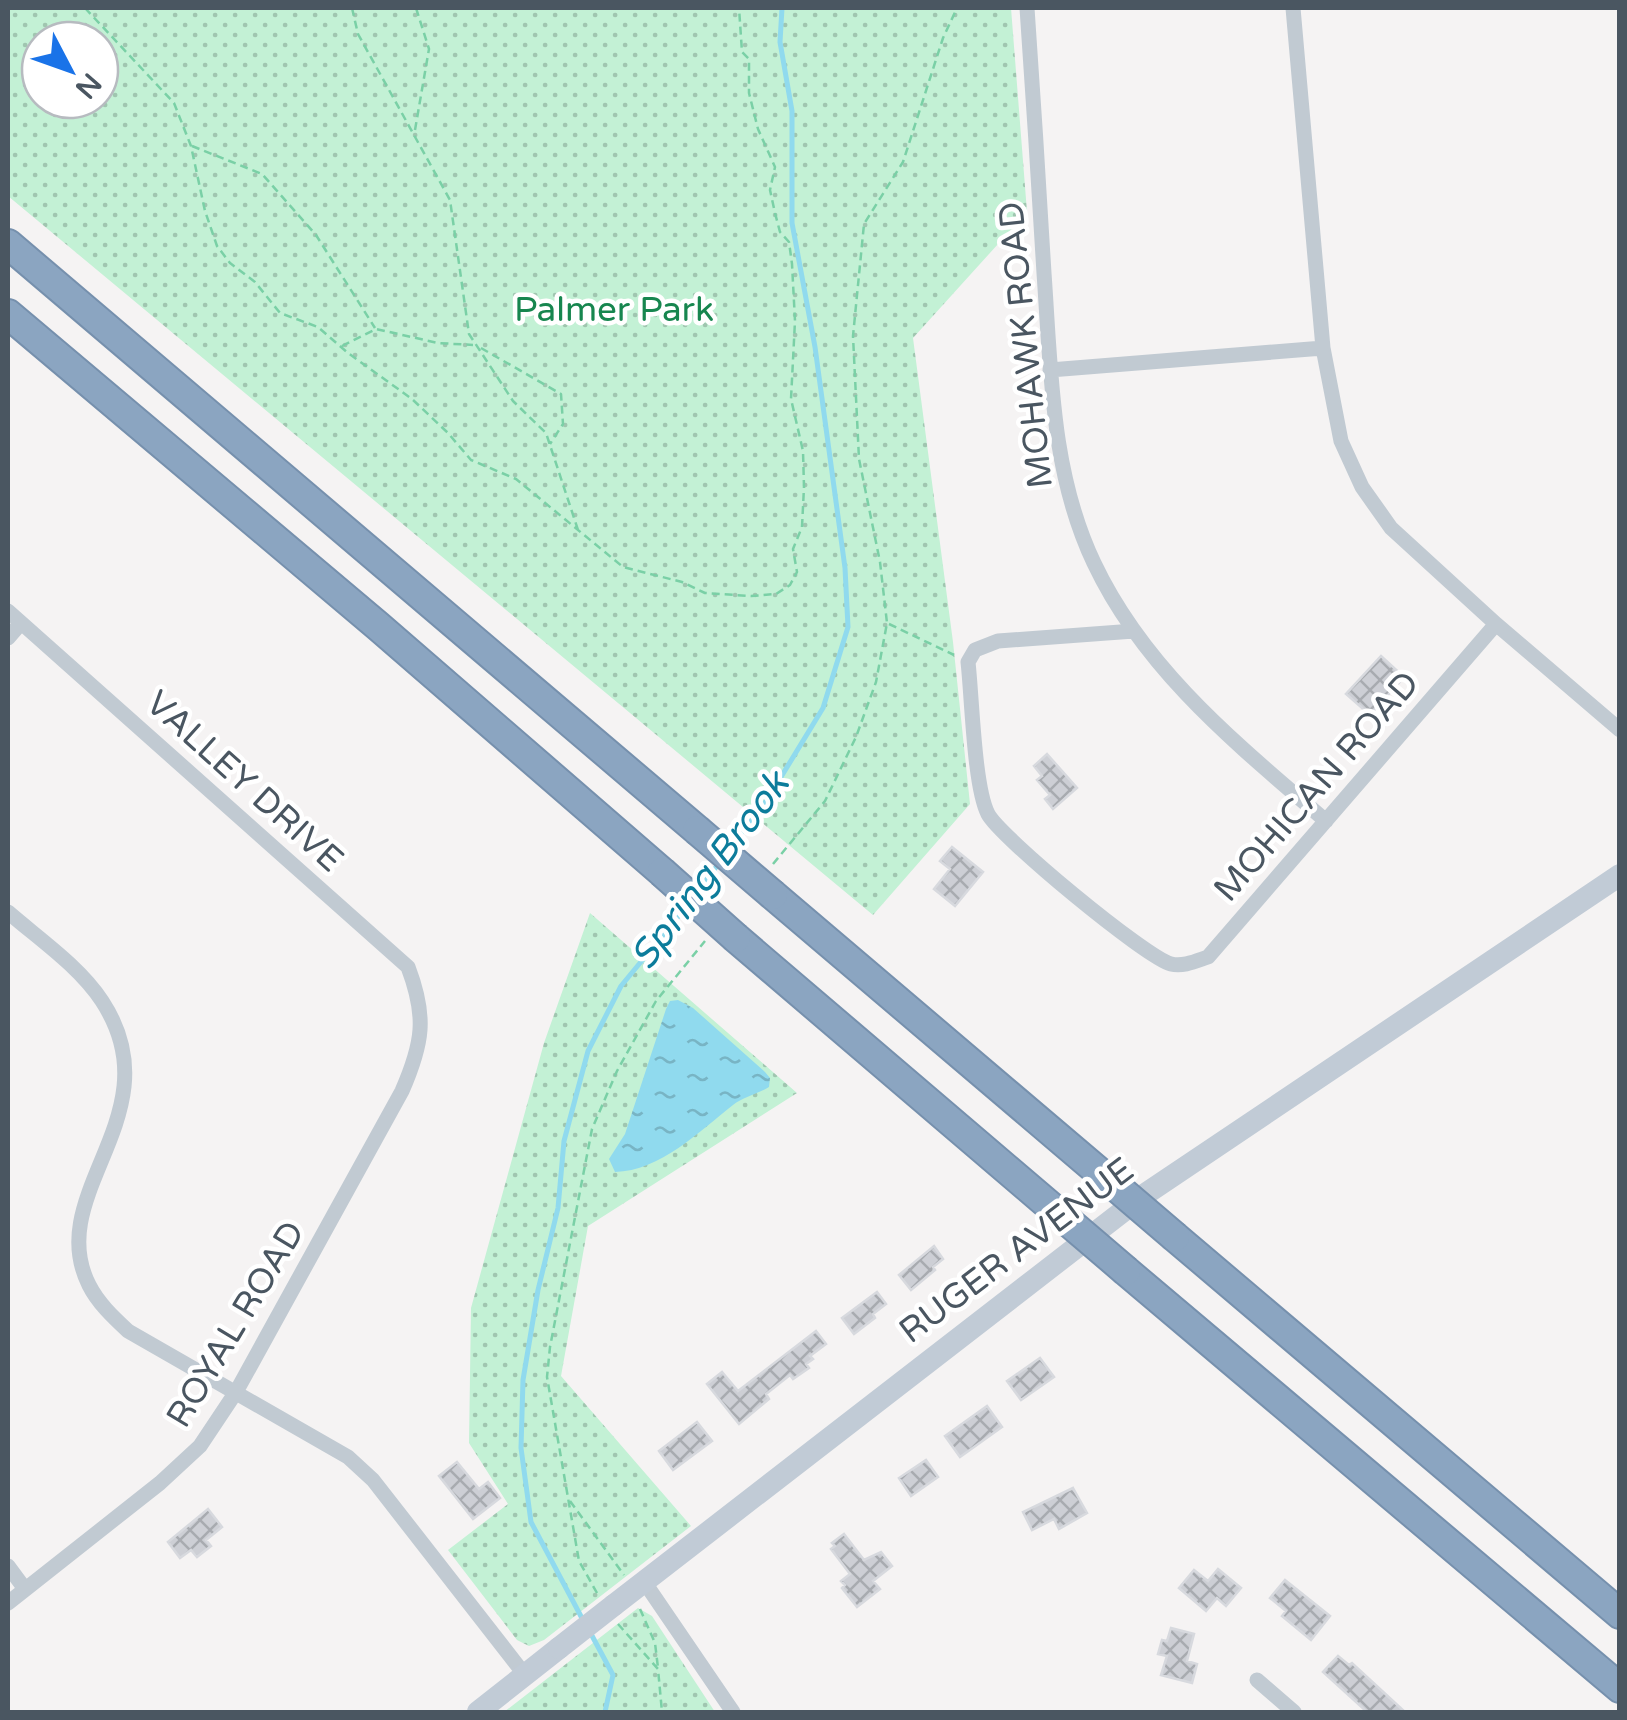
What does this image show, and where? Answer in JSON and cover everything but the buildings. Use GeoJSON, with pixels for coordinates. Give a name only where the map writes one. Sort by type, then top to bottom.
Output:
{"type":"FeatureCollection","features":[{"type":"Feature","properties":{"kind":"highway"},"geometry":{"type":"LineString","coordinates":[[8,244],[1620,1614]]}},
{"type":"Feature","properties":{"kind":"highway"},"geometry":{"type":"LineString","coordinates":[[8,314],[378,626],[1126,1271],[1620,1688]]}},
{"type":"Feature","properties":{"kind":"street","name":"MOHAWK ROAD"},"geometry":{"type":"LineString","coordinates":[[1027,8],[1050,370],[1061,463],[1075,515],[1094,564],[1134,632],[1185,695],[1326,821]]}},
{"type":"Feature","properties":{"kind":"street"},"geometry":{"type":"LineString","coordinates":[[1293,8],[1323,348],[1341,441],[1362,487],[1391,528],[1620,730]]}},
{"type":"Feature","properties":{"kind":"street"},"geometry":{"type":"LineString","coordinates":[[1050,370],[1323,348]]}},
{"type":"Feature","properties":{"kind":"street"},"geometry":{"type":"LineString","coordinates":[[8,638],[14,617]]}},
{"type":"Feature","properties":{"kind":"street","name":"VALLEY DRIVE"},"geometry":{"type":"LineString","coordinates":[[14,617],[408,967],[422,1009]]}},
{"type":"Feature","properties":{"kind":"street","name":"MOHICAN ROAD"},"geometry":{"type":"LineString","coordinates":[[968,662],[982,799],[990,818],[1132,941],[1168,964],[1182,965],[1208,957],[1496,624]]}},
{"type":"Feature","properties":{"kind":"street"},"geometry":{"type":"LineString","coordinates":[[968,662],[975,650],[998,641],[1134,632]]}},
{"type":"Feature","properties":{"kind":"street","name":"RUGER AVENUE"},"geometry":{"type":"LineString","coordinates":[[478,1712],[643,1580],[1144,1195],[1620,875]]}},
{"type":"Feature","properties":{"kind":"street"},"geometry":{"type":"LineString","coordinates":[[8,912],[102,1000],[119,1036],[126,1074],[122,1113],[80,1216],[79,1250],[87,1282],[104,1308],[128,1331],[323,1440],[374,1480],[525,1675]]}},
{"type":"Feature","properties":{"kind":"street","name":"ROYAL ROAD"},"geometry":{"type":"LineString","coordinates":[[8,1603],[200,1446],[236,1392],[402,1092],[417,1057],[422,1009]]}},
{"type":"Feature","properties":{"kind":"street"},"geometry":{"type":"LineString","coordinates":[[8,1566],[26,1589]]}},
{"type":"Feature","properties":{"kind":"street"},"geometry":{"type":"LineString","coordinates":[[643,1580],[733,1712]]}},
{"type":"Feature","properties":{"kind":"street"},"geometry":{"type":"LineString","coordinates":[[1257,1680],[1294,1712]]}},
{"type":"Feature","properties":{"kind":"path"},"geometry":{"type":"LineString","coordinates":[[84,8],[174,103],[191,146],[216,246],[280,313],[318,326],[412,399],[472,460],[516,479],[623,567],[682,582],[705,593],[751,596],[776,594],[798,572],[793,549],[802,527],[804,487],[802,451],[791,399],[792,264],[789,242],[780,232],[770,190],[776,167],[758,129],[748,59],[742,52],[739,8]]}},
{"type":"Feature","properties":{"kind":"path"},"geometry":{"type":"LineString","coordinates":[[352,8],[358,34],[450,200],[469,334],[514,401],[546,433],[579,533]]}},
{"type":"Feature","properties":{"kind":"path"},"geometry":{"type":"LineString","coordinates":[[415,131],[429,49],[416,8]]}},
{"type":"Feature","properties":{"kind":"path"},"geometry":{"type":"LineString","coordinates":[[191,146],[262,174],[316,235],[376,329]]}},
{"type":"Feature","properties":{"kind":"path"},"geometry":{"type":"LineString","coordinates":[[341,347],[376,329],[438,344],[476,345],[516,372],[561,394],[563,424],[550,444]]}},
{"type":"Feature","properties":{"kind":"path"},"geometry":{"type":"LineString","coordinates":[[887,623],[968,662]]}},
{"type":"Feature","properties":{"kind":"green space","name":"Palmer Park"},"geometry":{"type":"Polygon","coordinates":[[[8,8],[1011,8],[1027,212],[913,338],[970,804],[873,915],[8,196],[8,8]]]}},
{"type":"Feature","properties":{"kind":"green space"},"geometry":{"type":"Polygon","coordinates":[[[590,913],[797,1093],[588,1226],[561,1376],[691,1526],[544,1640],[529,1646],[517,1640],[448,1550],[508,1504],[469,1443],[471,1308],[544,1043],[590,913]]]}},
{"type":"Feature","properties":{"kind":"green space"},"geometry":{"type":"Polygon","coordinates":[[[638,1608],[652,1616],[715,1712],[504,1712],[638,1608]]]}},
{"type":"Feature","properties":{"kind":"water"},"geometry":{"type":"Polygon","coordinates":[[[678,1000],[693,1008],[765,1072],[770,1078],[769,1087],[737,1102],[663,1157],[632,1170],[615,1172],[609,1159],[625,1134],[666,1009],[670,1001],[678,1000]]]}},
{"type":"Feature","properties":{"kind":"waterway","name":"Spring Brook"},"geometry":{"type":"LineString","coordinates":[[733,845],[767,800],[823,708],[848,627],[845,568],[815,347],[792,223],[792,111],[780,42],[782,8]]}},
{"type":"Feature","properties":{"kind":"waterway","name":"Spring Brook"},"geometry":{"type":"LineString","coordinates":[[696,893],[720,862]]}},
{"type":"Feature","properties":{"kind":"waterway","name":"Spring Brook"},"geometry":{"type":"LineString","coordinates":[[584,1622],[531,1522],[521,1448],[523,1380],[538,1290],[558,1208],[564,1141],[588,1051],[621,986],[687,906]]}},
{"type":"Feature","properties":{"kind":"waterway","name":"Spring Brook"},"geometry":{"type":"LineString","coordinates":[[590,1632],[613,1675],[605,1712]]}}]}
